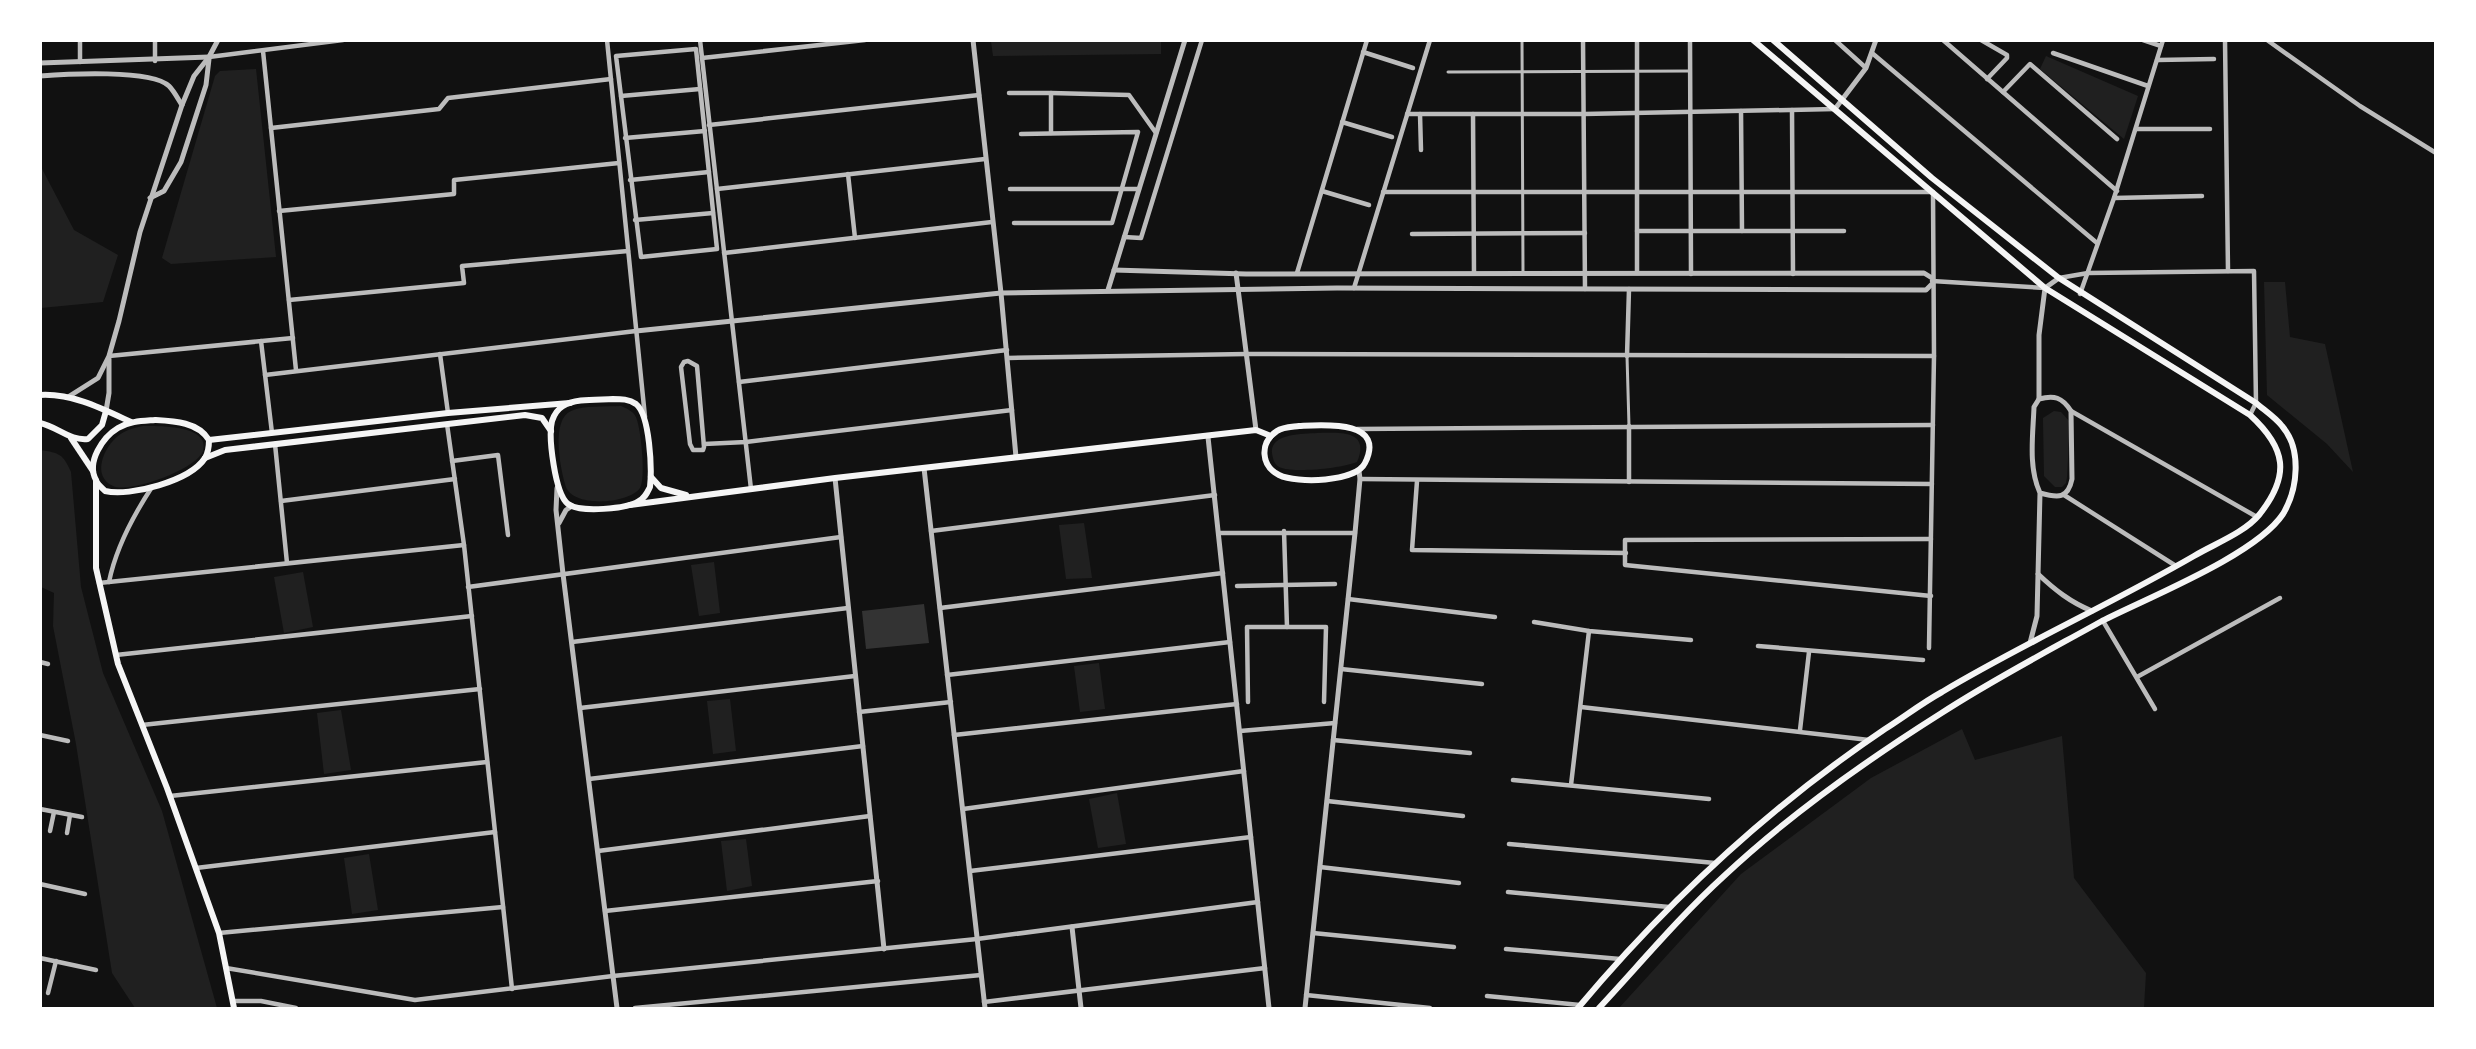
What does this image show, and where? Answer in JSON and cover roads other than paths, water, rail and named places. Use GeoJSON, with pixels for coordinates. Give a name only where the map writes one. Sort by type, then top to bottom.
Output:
{"type":"FeatureCollection","features":[{"type":"Feature","properties":{"kind":"main road"},"geometry":{"type":"LineString","coordinates":[[1579,1007],[1669,907],[1715,863],[1780,806],[1837,761],[1940,692],[2176,566],[2257,517],[2272,497],[2280,475],[2280,459],[2274,441],[2266,429],[2250,415],[2045,288],[1753,40]]}},
{"type":"Feature","properties":{"kind":"main road"},"geometry":{"type":"LineString","coordinates":[[1599,1008],[1724,876],[1774,832],[1843,778],[1941,713],[2103,621],[2238,552],[2270,529],[2283,514],[2293,493],[2296,470],[2293,449],[2283,426],[2256,403],[2080,294],[1932,178],[1773,40]]}},
{"type":"Feature","properties":{"kind":"main road"},"geometry":{"type":"LineString","coordinates":[[40,395],[68,397],[131,422]]}},
{"type":"Feature","properties":{"kind":"main road"},"geometry":{"type":"LineString","coordinates":[[209,440],[448,413],[622,399],[637,405],[645,419],[651,477],[646,496],[630,505]]}},
{"type":"Feature","properties":{"kind":"main road"},"geometry":{"type":"LineString","coordinates":[[570,403],[562,406],[556,413],[551,431],[557,488],[560,496],[572,507],[585,510],[835,478],[1256,430],[1271,436]]}},
{"type":"Feature","properties":{"kind":"main road"},"geometry":{"type":"LineString","coordinates":[[70,437],[88,440],[102,425],[106,411]]}},
{"type":"Feature","properties":{"kind":"main road"},"geometry":{"type":"LineString","coordinates":[[96,481],[105,491],[115,493],[138,491],[190,471],[205,458],[225,450],[447,424],[536,416],[542,418],[551,431]]}},
{"type":"Feature","properties":{"kind":"main road"},"geometry":{"type":"LineString","coordinates":[[93,471],[100,445],[109,434],[131,422],[155,420],[181,423],[200,430],[209,440]]}},
{"type":"Feature","properties":{"kind":"main road"},"geometry":{"type":"LineString","coordinates":[[40,423],[52,425],[70,437],[93,471],[96,481],[96,568],[116,655],[219,933],[233,1005]]}},
{"type":"Feature","properties":{"kind":"main road"},"geometry":{"type":"LineString","coordinates":[[1299,426],[1345,426],[1357,429],[1367,439],[1369,452],[1365,464],[1359,471],[1346,477],[1292,479],[1280,476],[1269,469],[1264,458],[1265,446],[1271,436],[1279,430],[1299,426]]}},
{"type":"Feature","properties":{"kind":"main road"},"geometry":{"type":"LineString","coordinates":[[205,458],[209,440]]}},
{"type":"Feature","properties":{"kind":"main road"},"geometry":{"type":"LineString","coordinates":[[651,477],[668,491],[692,496]]}},
{"type":"Feature","properties":{"kind":"street"},"geometry":{"type":"LineString","coordinates":[[80,40],[80,62]]}},
{"type":"Feature","properties":{"kind":"street"},"geometry":{"type":"LineString","coordinates":[[155,40],[155,61]]}},
{"type":"Feature","properties":{"kind":"street"},"geometry":{"type":"LineString","coordinates":[[68,397],[98,378],[109,356],[150,198],[182,105],[194,76],[209,57],[218,40]]}},
{"type":"Feature","properties":{"kind":"street"},"geometry":{"type":"LineString","coordinates":[[40,63],[155,61],[209,57],[343,40]]}},
{"type":"Feature","properties":{"kind":"street"},"geometry":{"type":"LineString","coordinates":[[607,40],[645,419]]}},
{"type":"Feature","properties":{"kind":"street"},"geometry":{"type":"LineString","coordinates":[[700,40],[751,489]]}},
{"type":"Feature","properties":{"kind":"street"},"geometry":{"type":"LineString","coordinates":[[702,58],[865,40]]}},
{"type":"Feature","properties":{"kind":"street"},"geometry":{"type":"LineString","coordinates":[[973,40],[1008,358],[1016,457]]}},
{"type":"Feature","properties":{"kind":"street"},"geometry":{"type":"LineString","coordinates":[[1108,290],[1185,40]]}},
{"type":"Feature","properties":{"kind":"street"},"geometry":{"type":"LineString","coordinates":[[1124,237],[1141,238],[1202,40]]}},
{"type":"Feature","properties":{"kind":"street"},"geometry":{"type":"LineString","coordinates":[[1297,273],[1367,40]]}},
{"type":"Feature","properties":{"kind":"street"},"geometry":{"type":"LineString","coordinates":[[1354,288],[1430,40]]}},
{"type":"Feature","properties":{"kind":"street"},"geometry":{"type":"LineString","coordinates":[[1522,40],[1523,273]]}},
{"type":"Feature","properties":{"kind":"street"},"geometry":{"type":"LineString","coordinates":[[1583,40],[1585,289]]}},
{"type":"Feature","properties":{"kind":"street"},"geometry":{"type":"LineString","coordinates":[[1637,40],[1639,113],[1637,273]]}},
{"type":"Feature","properties":{"kind":"street"},"geometry":{"type":"LineString","coordinates":[[1690,40],[1691,274]]}},
{"type":"Feature","properties":{"kind":"street"},"geometry":{"type":"LineString","coordinates":[[1835,40],[1866,68]]}},
{"type":"Feature","properties":{"kind":"street"},"geometry":{"type":"LineString","coordinates":[[1407,114],[1584,114],[1835,109],[1866,68],[1876,40]]}},
{"type":"Feature","properties":{"kind":"street"},"geometry":{"type":"LineString","coordinates":[[1943,40],[2116,191]]}},
{"type":"Feature","properties":{"kind":"street"},"geometry":{"type":"LineString","coordinates":[[1981,40],[2007,55],[2007,58],[1987,79]]}},
{"type":"Feature","properties":{"kind":"street"},"geometry":{"type":"LineString","coordinates":[[2080,294],[2114,198],[2162,43],[2143,40]]}},
{"type":"Feature","properties":{"kind":"street"},"geometry":{"type":"LineString","coordinates":[[2225,40],[2228,270]]}},
{"type":"Feature","properties":{"kind":"street"},"geometry":{"type":"LineString","coordinates":[[2267,40],[2360,106],[2436,153]]}},
{"type":"Feature","properties":{"kind":"street"},"geometry":{"type":"LineString","coordinates":[[696,49],[700,89],[717,249],[641,257],[616,56],[696,49]]}},
{"type":"Feature","properties":{"kind":"street"},"geometry":{"type":"LineString","coordinates":[[262,51],[296,370]]}},
{"type":"Feature","properties":{"kind":"street"},"geometry":{"type":"LineString","coordinates":[[1363,52],[1413,68]]}},
{"type":"Feature","properties":{"kind":"street"},"geometry":{"type":"LineString","coordinates":[[2053,53],[2148,86]]}},
{"type":"Feature","properties":{"kind":"street"},"geometry":{"type":"LineString","coordinates":[[1872,54],[2097,243]]}},
{"type":"Feature","properties":{"kind":"street"},"geometry":{"type":"LineString","coordinates":[[150,198],[164,191],[181,162],[206,85],[209,57]]}},
{"type":"Feature","properties":{"kind":"street"},"geometry":{"type":"LineString","coordinates":[[2157,60],[2214,59]]}},
{"type":"Feature","properties":{"kind":"street"},"geometry":{"type":"LineString","coordinates":[[2003,92],[2030,64],[2117,139]]}},
{"type":"Feature","properties":{"kind":"street"},"geometry":{"type":"LineString","coordinates":[[1448,72],[1689,71]]}},
{"type":"Feature","properties":{"kind":"street"},"geometry":{"type":"LineString","coordinates":[[40,76],[80,73],[140,76],[168,84],[182,105]]}},
{"type":"Feature","properties":{"kind":"street"},"geometry":{"type":"LineString","coordinates":[[271,128],[439,109],[448,98],[610,79]]}},
{"type":"Feature","properties":{"kind":"street"},"geometry":{"type":"LineString","coordinates":[[621,96],[700,89]]}},
{"type":"Feature","properties":{"kind":"street"},"geometry":{"type":"LineString","coordinates":[[1009,93],[1129,95],[1156,133]]}},
{"type":"Feature","properties":{"kind":"street"},"geometry":{"type":"LineString","coordinates":[[1051,93],[1051,133]]}},
{"type":"Feature","properties":{"kind":"street"},"geometry":{"type":"LineString","coordinates":[[710,125],[979,95]]}},
{"type":"Feature","properties":{"kind":"street"},"geometry":{"type":"LineString","coordinates":[[1792,110],[1793,274]]}},
{"type":"Feature","properties":{"kind":"street"},"geometry":{"type":"LineString","coordinates":[[1741,111],[1742,231]]}},
{"type":"Feature","properties":{"kind":"street"},"geometry":{"type":"LineString","coordinates":[[1420,114],[1421,150]]}},
{"type":"Feature","properties":{"kind":"street"},"geometry":{"type":"LineString","coordinates":[[1473,114],[1474,273]]}},
{"type":"Feature","properties":{"kind":"street"},"geometry":{"type":"LineString","coordinates":[[1342,123],[1392,137]]}},
{"type":"Feature","properties":{"kind":"street"},"geometry":{"type":"LineString","coordinates":[[2136,129],[2210,129]]}},
{"type":"Feature","properties":{"kind":"street"},"geometry":{"type":"LineString","coordinates":[[625,138],[705,131]]}},
{"type":"Feature","properties":{"kind":"street"},"geometry":{"type":"LineString","coordinates":[[1014,223],[1112,223],[1138,132],[1021,134]]}},
{"type":"Feature","properties":{"kind":"street"},"geometry":{"type":"LineString","coordinates":[[717,189],[985,159]]}},
{"type":"Feature","properties":{"kind":"street"},"geometry":{"type":"LineString","coordinates":[[279,211],[454,194],[454,180],[619,163]]}},
{"type":"Feature","properties":{"kind":"street"},"geometry":{"type":"LineString","coordinates":[[620,171],[629,170]]}},
{"type":"Feature","properties":{"kind":"street"},"geometry":{"type":"LineString","coordinates":[[630,180],[709,172]]}},
{"type":"Feature","properties":{"kind":"street"},"geometry":{"type":"LineString","coordinates":[[848,174],[855,238]]}},
{"type":"Feature","properties":{"kind":"street"},"geometry":{"type":"LineString","coordinates":[[1010,189],[1139,189]]}},
{"type":"Feature","properties":{"kind":"street"},"geometry":{"type":"LineString","coordinates":[[1322,190],[1369,205]]}},
{"type":"Feature","properties":{"kind":"street"},"geometry":{"type":"LineString","coordinates":[[1383,192],[1933,192],[1934,356],[1929,648]]}},
{"type":"Feature","properties":{"kind":"street"},"geometry":{"type":"LineString","coordinates":[[2114,198],[2202,196]]}},
{"type":"Feature","properties":{"kind":"street"},"geometry":{"type":"LineString","coordinates":[[635,220],[713,213]]}},
{"type":"Feature","properties":{"kind":"street"},"geometry":{"type":"LineString","coordinates":[[724,253],[992,222]]}},
{"type":"Feature","properties":{"kind":"street"},"geometry":{"type":"LineString","coordinates":[[1637,231],[1844,231]]}},
{"type":"Feature","properties":{"kind":"street"},"geometry":{"type":"LineString","coordinates":[[1412,234],[1586,233]]}},
{"type":"Feature","properties":{"kind":"street"},"geometry":{"type":"LineString","coordinates":[[289,300],[464,283],[462,266],[628,251]]}},
{"type":"Feature","properties":{"kind":"street"},"geometry":{"type":"LineString","coordinates":[[1114,270],[1236,273],[1924,273],[1932,281],[2045,288],[2059,278],[2088,273],[2254,270],[2256,403],[2250,415]]}},
{"type":"Feature","properties":{"kind":"street"},"geometry":{"type":"LineString","coordinates":[[1236,273],[1256,430]]}},
{"type":"Feature","properties":{"kind":"street"},"geometry":{"type":"LineString","coordinates":[[265,375],[636,331],[1001,293],[1354,288],[1926,290],[1932,281]]}},
{"type":"Feature","properties":{"kind":"street"},"geometry":{"type":"LineString","coordinates":[[2030,643],[2037,616],[2040,493],[2035,482],[2032,459],[2034,406],[2038,399],[2039,335],[2045,288]]}},
{"type":"Feature","properties":{"kind":"street"},"geometry":{"type":"LineString","coordinates":[[1629,289],[1627,356],[1629,482]]}},
{"type":"Feature","properties":{"kind":"street"},"geometry":{"type":"LineString","coordinates":[[109,356],[293,338]]}},
{"type":"Feature","properties":{"kind":"street"},"geometry":{"type":"LineString","coordinates":[[261,341],[273,433]]}},
{"type":"Feature","properties":{"kind":"street"},"geometry":{"type":"LineString","coordinates":[[739,382],[1007,350]]}},
{"type":"Feature","properties":{"kind":"street"},"geometry":{"type":"LineString","coordinates":[[440,354],[448,413]]}},
{"type":"Feature","properties":{"kind":"street"},"geometry":{"type":"LineString","coordinates":[[1008,358],[1247,354],[1934,356]]}},
{"type":"Feature","properties":{"kind":"street"},"geometry":{"type":"LineString","coordinates":[[106,411],[109,393],[109,356]]}},
{"type":"Feature","properties":{"kind":"street"},"geometry":{"type":"LineString","coordinates":[[688,361],[697,366],[704,444],[703,450],[698,452],[693,450],[690,444],[681,367],[684,362],[688,361]]}},
{"type":"Feature","properties":{"kind":"street"},"geometry":{"type":"LineString","coordinates":[[2038,399],[2049,396],[2060,398],[2071,411],[2257,517]]}},
{"type":"Feature","properties":{"kind":"street"},"geometry":{"type":"LineString","coordinates":[[704,444],[746,442],[1012,410]]}},
{"type":"Feature","properties":{"kind":"street"},"geometry":{"type":"LineString","coordinates":[[2064,495],[2070,489],[2072,479],[2071,411]]}},
{"type":"Feature","properties":{"kind":"street"},"geometry":{"type":"LineString","coordinates":[[447,424],[464,545],[512,989]]}},
{"type":"Feature","properties":{"kind":"street"},"geometry":{"type":"LineString","coordinates":[[1357,429],[1933,425]]}},
{"type":"Feature","properties":{"kind":"street"},"geometry":{"type":"LineString","coordinates":[[1208,437],[1269,1008]]}},
{"type":"Feature","properties":{"kind":"street"},"geometry":{"type":"LineString","coordinates":[[275,444],[287,563]]}},
{"type":"Feature","properties":{"kind":"street"},"geometry":{"type":"LineString","coordinates":[[452,461],[498,455],[508,536]]}},
{"type":"Feature","properties":{"kind":"street"},"geometry":{"type":"LineString","coordinates":[[924,468],[985,1005],[1265,968]]}},
{"type":"Feature","properties":{"kind":"street"},"geometry":{"type":"LineString","coordinates":[[1305,1008],[1355,532],[1359,471]]}},
{"type":"Feature","properties":{"kind":"street"},"geometry":{"type":"LineString","coordinates":[[835,478],[884,949]]}},
{"type":"Feature","properties":{"kind":"street"},"geometry":{"type":"LineString","coordinates":[[281,501],[455,479]]}},
{"type":"Feature","properties":{"kind":"street"},"geometry":{"type":"LineString","coordinates":[[1360,479],[1932,484]]}},
{"type":"Feature","properties":{"kind":"street"},"geometry":{"type":"LineString","coordinates":[[1417,481],[1412,550],[1626,553]]}},
{"type":"Feature","properties":{"kind":"street"},"geometry":{"type":"LineString","coordinates":[[109,582],[123,539],[136,512],[153,486]]}},
{"type":"Feature","properties":{"kind":"street"},"geometry":{"type":"LineString","coordinates":[[557,488],[563,574],[617,1008]]}},
{"type":"Feature","properties":{"kind":"street"},"geometry":{"type":"LineString","coordinates":[[2040,493],[2052,496],[2064,495],[2176,566]]}},
{"type":"Feature","properties":{"kind":"street"},"geometry":{"type":"LineString","coordinates":[[931,531],[1215,495]]}},
{"type":"Feature","properties":{"kind":"street"},"geometry":{"type":"LineString","coordinates":[[558,524],[566,510],[572,507]]}},
{"type":"Feature","properties":{"kind":"street"},"geometry":{"type":"LineString","coordinates":[[1284,531],[1287,627]]}},
{"type":"Feature","properties":{"kind":"street"},"geometry":{"type":"LineString","coordinates":[[1219,532],[1355,532]]}},
{"type":"Feature","properties":{"kind":"street"},"geometry":{"type":"LineString","coordinates":[[468,586],[841,537]]}},
{"type":"Feature","properties":{"kind":"street"},"geometry":{"type":"LineString","coordinates":[[1931,539],[1625,540],[1625,565],[1931,596]]}},
{"type":"Feature","properties":{"kind":"street"},"geometry":{"type":"LineString","coordinates":[[99,583],[464,545]]}},
{"type":"Feature","properties":{"kind":"street"},"geometry":{"type":"LineString","coordinates":[[940,608],[1223,573]]}},
{"type":"Feature","properties":{"kind":"street"},"geometry":{"type":"LineString","coordinates":[[2038,574],[2074,604],[2092,611]]}},
{"type":"Feature","properties":{"kind":"street"},"geometry":{"type":"LineString","coordinates":[[1238,586],[1335,584]]}},
{"type":"Feature","properties":{"kind":"street"},"geometry":{"type":"LineString","coordinates":[[2137,677],[2280,598]]}},
{"type":"Feature","properties":{"kind":"street"},"geometry":{"type":"LineString","coordinates":[[1348,599],[1495,617]]}},
{"type":"Feature","properties":{"kind":"street"},"geometry":{"type":"LineString","coordinates":[[572,642],[848,608]]}},
{"type":"Feature","properties":{"kind":"street"},"geometry":{"type":"LineString","coordinates":[[116,655],[472,616]]}},
{"type":"Feature","properties":{"kind":"street"},"geometry":{"type":"LineString","coordinates":[[2103,621],[2155,710]]}},
{"type":"Feature","properties":{"kind":"street"},"geometry":{"type":"LineString","coordinates":[[1534,622],[1589,631],[1690,640]]}},
{"type":"Feature","properties":{"kind":"street"},"geometry":{"type":"LineString","coordinates":[[1248,702],[1247,627],[1326,627],[1324,702]]}},
{"type":"Feature","properties":{"kind":"street"},"geometry":{"type":"LineString","coordinates":[[1571,785],[1589,631]]}},
{"type":"Feature","properties":{"kind":"street"},"geometry":{"type":"LineString","coordinates":[[947,675],[1230,642]]}},
{"type":"Feature","properties":{"kind":"street"},"geometry":{"type":"LineString","coordinates":[[1758,646],[1923,660]]}},
{"type":"Feature","properties":{"kind":"street"},"geometry":{"type":"LineString","coordinates":[[1800,730],[1809,652]]}},
{"type":"Feature","properties":{"kind":"street"},"geometry":{"type":"LineString","coordinates":[[40,662],[48,664]]}},
{"type":"Feature","properties":{"kind":"street"},"geometry":{"type":"LineString","coordinates":[[1341,669],[1482,684]]}},
{"type":"Feature","properties":{"kind":"street"},"geometry":{"type":"LineString","coordinates":[[580,708],[855,676]]}},
{"type":"Feature","properties":{"kind":"street"},"geometry":{"type":"LineString","coordinates":[[142,725],[480,689]]}},
{"type":"Feature","properties":{"kind":"street"},"geometry":{"type":"LineString","coordinates":[[859,712],[951,702]]}},
{"type":"Feature","properties":{"kind":"street"},"geometry":{"type":"LineString","coordinates":[[954,735],[1237,704]]}},
{"type":"Feature","properties":{"kind":"street"},"geometry":{"type":"LineString","coordinates":[[1581,706],[1800,730],[1869,740]]}},
{"type":"Feature","properties":{"kind":"street"},"geometry":{"type":"LineString","coordinates":[[1240,731],[1335,723]]}},
{"type":"Feature","properties":{"kind":"street"},"geometry":{"type":"LineString","coordinates":[[40,735],[68,741]]}},
{"type":"Feature","properties":{"kind":"street"},"geometry":{"type":"LineString","coordinates":[[1333,740],[1470,753]]}},
{"type":"Feature","properties":{"kind":"street"},"geometry":{"type":"LineString","coordinates":[[589,779],[863,746]]}},
{"type":"Feature","properties":{"kind":"street"},"geometry":{"type":"LineString","coordinates":[[170,796],[487,762]]}},
{"type":"Feature","properties":{"kind":"street"},"geometry":{"type":"LineString","coordinates":[[963,809],[1244,771]]}},
{"type":"Feature","properties":{"kind":"street"},"geometry":{"type":"LineString","coordinates":[[1513,780],[1709,798]]}},
{"type":"Feature","properties":{"kind":"street"},"geometry":{"type":"LineString","coordinates":[[1327,801],[1463,816]]}},
{"type":"Feature","properties":{"kind":"street"},"geometry":{"type":"LineString","coordinates":[[40,809],[82,817]]}},
{"type":"Feature","properties":{"kind":"street"},"geometry":{"type":"LineString","coordinates":[[50,831],[54,812]]}},
{"type":"Feature","properties":{"kind":"street"},"geometry":{"type":"LineString","coordinates":[[67,833],[70,815]]}},
{"type":"Feature","properties":{"kind":"street"},"geometry":{"type":"LineString","coordinates":[[598,851],[870,816]]}},
{"type":"Feature","properties":{"kind":"street"},"geometry":{"type":"LineString","coordinates":[[196,868],[495,832]]}},
{"type":"Feature","properties":{"kind":"street"},"geometry":{"type":"LineString","coordinates":[[970,871],[1251,837]]}},
{"type":"Feature","properties":{"kind":"street"},"geometry":{"type":"LineString","coordinates":[[1509,844],[1715,863]]}},
{"type":"Feature","properties":{"kind":"street"},"geometry":{"type":"LineString","coordinates":[[1320,867],[1459,883]]}},
{"type":"Feature","properties":{"kind":"street"},"geometry":{"type":"LineString","coordinates":[[605,911],[878,881]]}},
{"type":"Feature","properties":{"kind":"street"},"geometry":{"type":"LineString","coordinates":[[40,884],[86,894]]}},
{"type":"Feature","properties":{"kind":"street"},"geometry":{"type":"LineString","coordinates":[[1508,892],[1669,907]]}},
{"type":"Feature","properties":{"kind":"street"},"geometry":{"type":"LineString","coordinates":[[226,968],[415,1000],[613,976],[977,939],[1258,902]]}},
{"type":"Feature","properties":{"kind":"street"},"geometry":{"type":"LineString","coordinates":[[219,933],[503,907]]}},
{"type":"Feature","properties":{"kind":"street"},"geometry":{"type":"LineString","coordinates":[[1072,927],[1081,1008]]}},
{"type":"Feature","properties":{"kind":"street"},"geometry":{"type":"LineString","coordinates":[[1313,933],[1454,947]]}},
{"type":"Feature","properties":{"kind":"street"},"geometry":{"type":"LineString","coordinates":[[1506,949],[1620,959]]}},
{"type":"Feature","properties":{"kind":"street"},"geometry":{"type":"LineString","coordinates":[[40,958],[96,970]]}},
{"type":"Feature","properties":{"kind":"street"},"geometry":{"type":"LineString","coordinates":[[48,993],[56,961]]}},
{"type":"Feature","properties":{"kind":"street"},"geometry":{"type":"LineString","coordinates":[[635,1008],[981,975]]}},
{"type":"Feature","properties":{"kind":"street"},"geometry":{"type":"LineString","coordinates":[[1306,995],[1430,1008]]}},
{"type":"Feature","properties":{"kind":"street"},"geometry":{"type":"LineString","coordinates":[[1487,996],[1579,1007]]}},
{"type":"Feature","properties":{"kind":"street"},"geometry":{"type":"LineString","coordinates":[[233,1005],[261,1001],[296,1008]]}}]}
